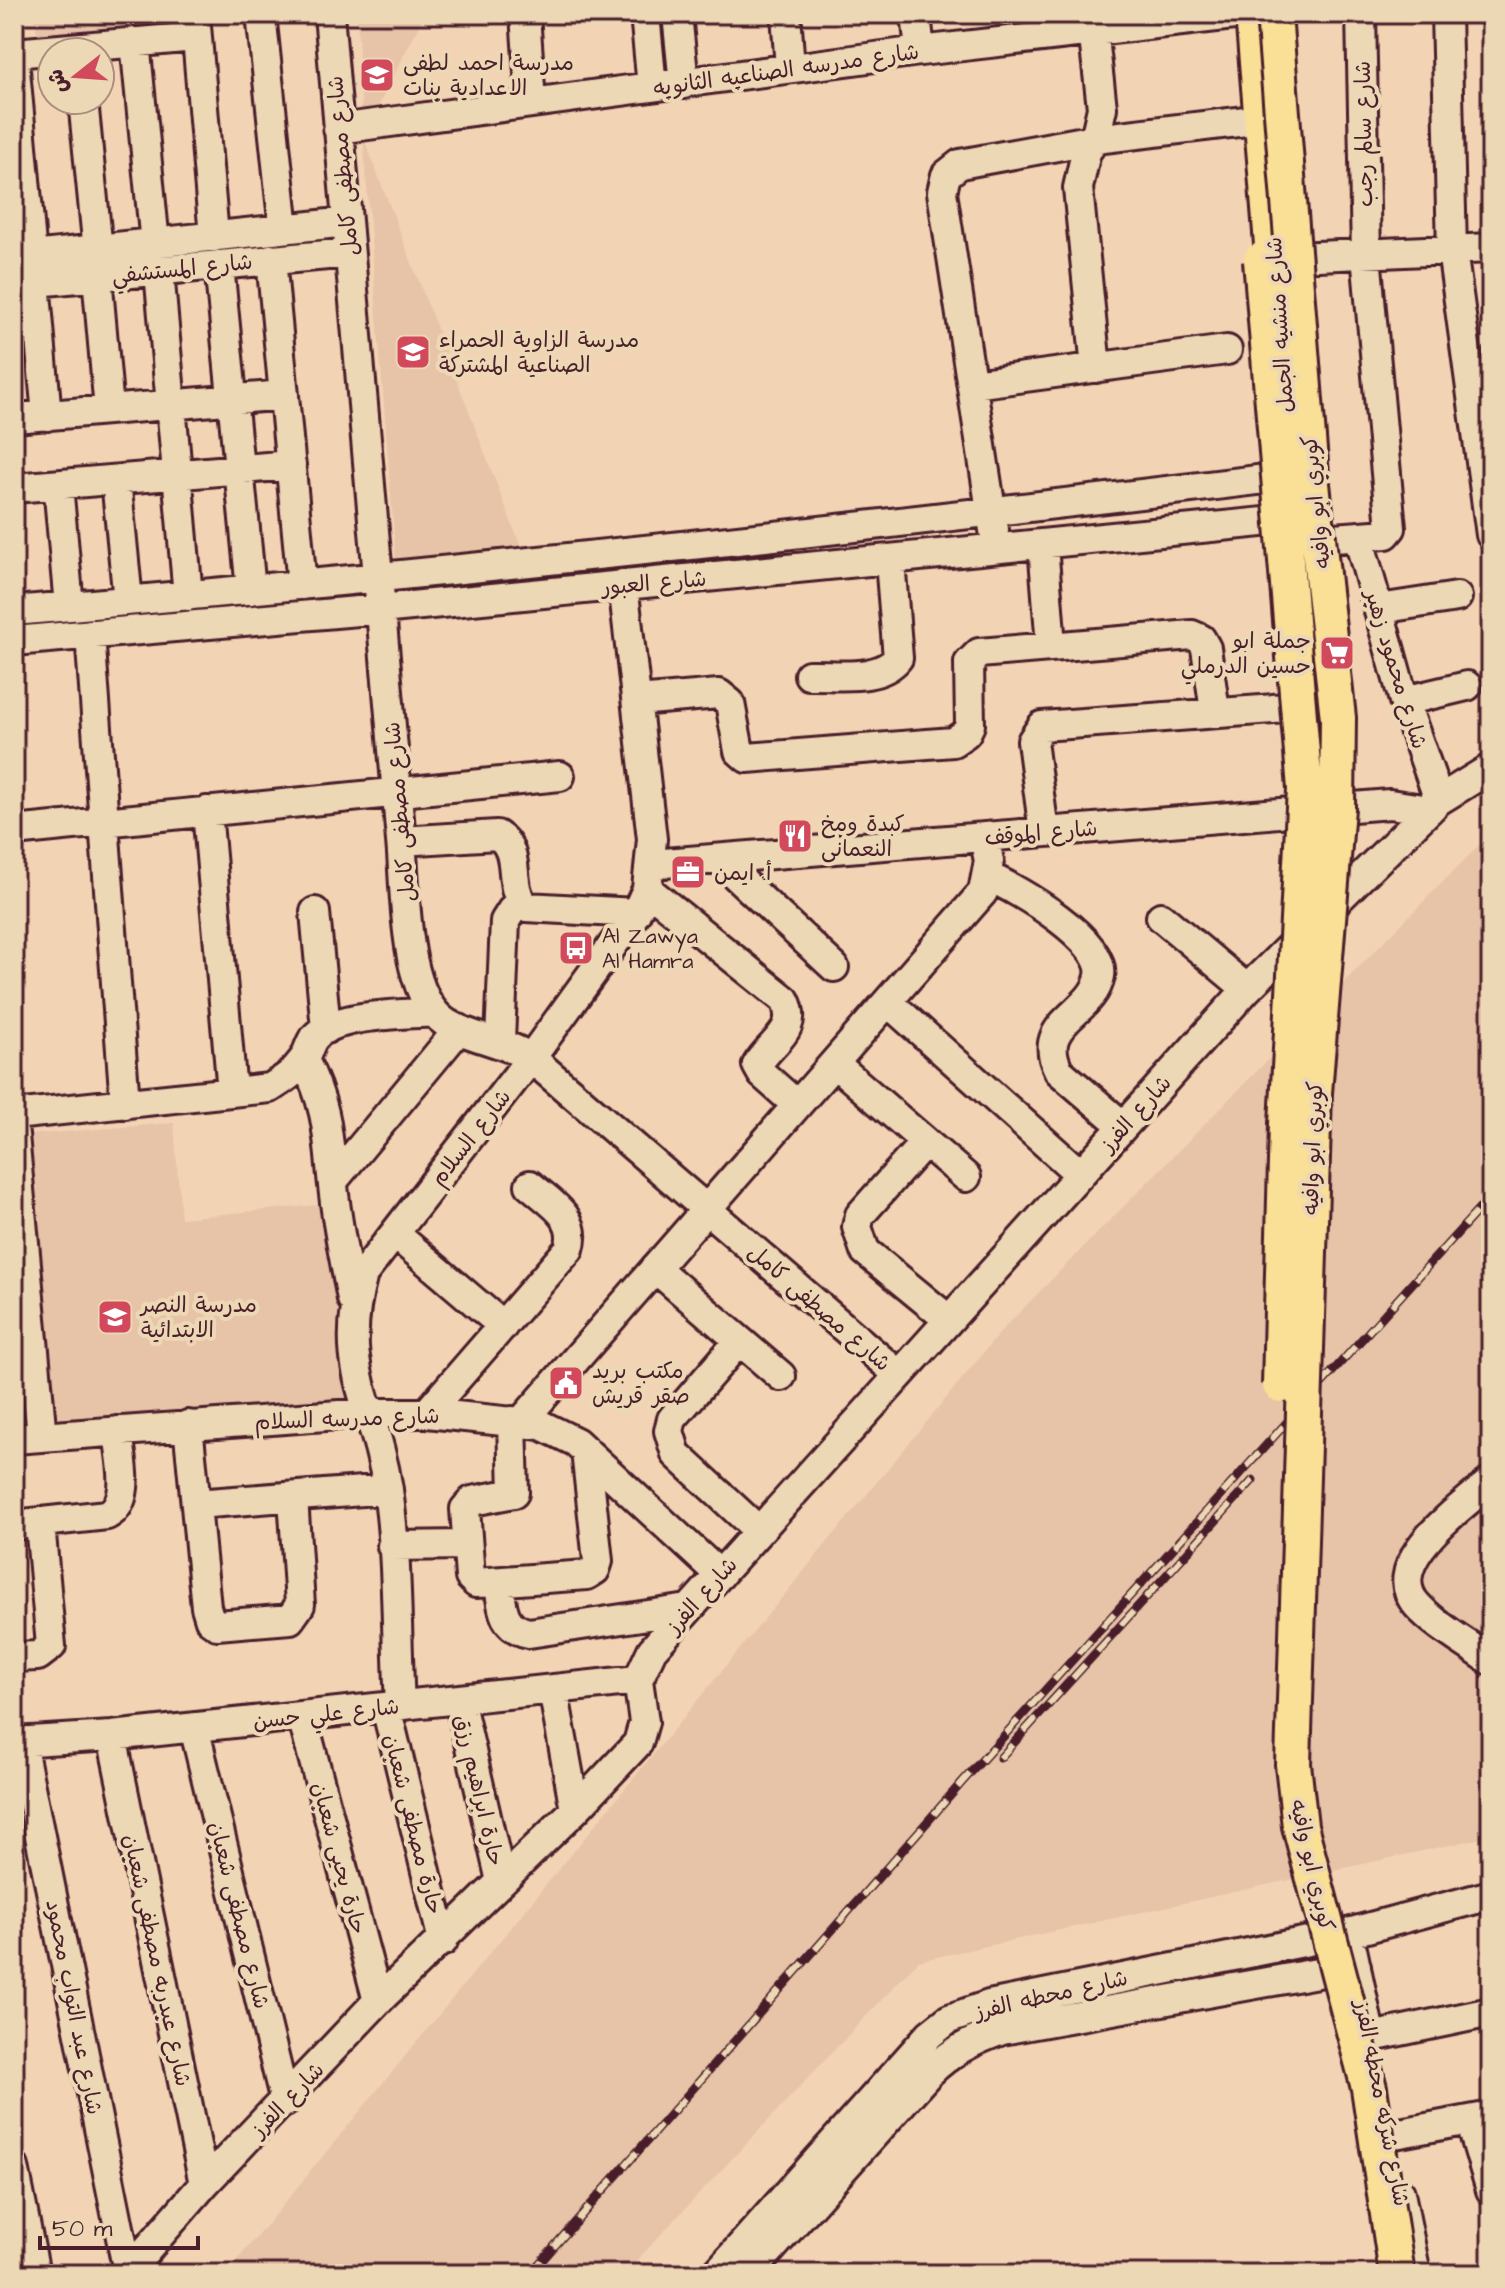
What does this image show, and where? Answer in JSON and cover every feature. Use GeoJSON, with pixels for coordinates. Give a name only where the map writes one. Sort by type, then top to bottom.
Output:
{"type":"FeatureCollection","features":[{"type":"Feature","properties":{"kind":"main road","name":"شارع منشيه الجمل"},"geometry":{"type":"LineString","coordinates":[[1234,14],[1246,121],[1268,259]]}},
{"type":"Feature","properties":{"kind":"main road","name":"شارع منشيه الجمل"},"geometry":{"type":"LineString","coordinates":[[1253,14],[1268,259],[1314,706],[1319,810],[1315,924]]}},
{"type":"Feature","properties":{"kind":"main road","name":"كوبري ابو وافيه"},"geometry":{"type":"LineString","coordinates":[[1274,14],[1311,475],[1338,718],[1337,808],[1314,1093],[1293,1764],[1300,1826],[1369,2088],[1397,2274]]}},
{"type":"Feature","properties":{"kind":"main road","name":"كوبري ابو وافيه"},"geometry":{"type":"LineString","coordinates":[[1268,259],[1305,789],[1287,1124],[1272,1762],[1286,1865],[1347,2092],[1373,2274]]}},
{"type":"Feature","properties":{"kind":"street"},"geometry":{"type":"LineString","coordinates":[[261,14],[284,229]]}},
{"type":"Feature","properties":{"kind":"street","name":"شارع مصطفى كامل"},"geometry":{"type":"LineString","coordinates":[[329,14],[401,841],[413,963],[423,997],[433,1012],[459,1029],[500,1041],[531,1058],[899,1375]]}},
{"type":"Feature","properties":{"kind":"street"},"geometry":{"type":"LineString","coordinates":[[525,14],[531,103]]}},
{"type":"Feature","properties":{"kind":"street"},"geometry":{"type":"LineString","coordinates":[[645,14],[652,87]]}},
{"type":"Feature","properties":{"kind":"street"},"geometry":{"type":"LineString","coordinates":[[677,14],[684,84]]}},
{"type":"Feature","properties":{"kind":"street"},"geometry":{"type":"LineString","coordinates":[[786,14],[790,68]]}},
{"type":"Feature","properties":{"kind":"street"},"geometry":{"type":"LineString","coordinates":[[916,14],[920,51]]}},
{"type":"Feature","properties":{"kind":"street","name":"شارع مدرسه الصناعيه الثانويه"},"geometry":{"type":"LineString","coordinates":[[338,129],[920,51],[1074,25],[1234,14]]}},
{"type":"Feature","properties":{"kind":"street","name":"شارع سالم رجب"},"geometry":{"type":"LineString","coordinates":[[1358,536],[1386,534],[1391,524],[1366,255],[1361,14]]}},
{"type":"Feature","properties":{"kind":"street"},"geometry":{"type":"LineString","coordinates":[[1446,14],[1452,250],[1491,535]]}},
{"type":"Feature","properties":{"kind":"street"},"geometry":{"type":"LineString","coordinates":[[1074,25],[1102,108],[1095,139],[1086,152],[1078,188],[1096,368]]}},
{"type":"Feature","properties":{"kind":"street"},"geometry":{"type":"LineString","coordinates":[[116,45],[196,26],[214,237]]}},
{"type":"Feature","properties":{"kind":"street"},"geometry":{"type":"LineString","coordinates":[[135,42],[188,596]]}},
{"type":"Feature","properties":{"kind":"street"},"geometry":{"type":"LineString","coordinates":[[14,53],[36,52]]}},
{"type":"Feature","properties":{"kind":"street"},"geometry":{"type":"LineString","coordinates":[[14,59],[24,270],[47,416]]}},
{"type":"Feature","properties":{"kind":"street"},"geometry":{"type":"LineString","coordinates":[[84,116],[109,410]]}},
{"type":"Feature","properties":{"kind":"street"},"geometry":{"type":"LineString","coordinates":[[997,549],[942,192],[946,175],[960,164],[1095,139],[1246,121]]}},
{"type":"Feature","properties":{"kind":"street","name":"شارع المستشفي"},"geometry":{"type":"LineString","coordinates":[[157,258],[214,237],[347,222]]}},
{"type":"Feature","properties":{"kind":"street"},"geometry":{"type":"LineString","coordinates":[[1268,259],[1491,248]]}},
{"type":"Feature","properties":{"kind":"street","name":"شارع المستشفي"},"geometry":{"type":"LineString","coordinates":[[24,270],[157,258],[219,265],[349,253]]}},
{"type":"Feature","properties":{"kind":"street"},"geometry":{"type":"LineString","coordinates":[[271,259],[302,585]]}},
{"type":"Feature","properties":{"kind":"street"},"geometry":{"type":"LineString","coordinates":[[219,265],[251,590]]}},
{"type":"Feature","properties":{"kind":"street"},"geometry":{"type":"LineString","coordinates":[[973,384],[1227,350]]}},
{"type":"Feature","properties":{"kind":"street"},"geometry":{"type":"LineString","coordinates":[[14,418],[284,395]]}},
{"type":"Feature","properties":{"kind":"street"},"geometry":{"type":"LineString","coordinates":[[14,488],[291,465]]}},
{"type":"Feature","properties":{"kind":"street","name":"شارع العبور"},"geometry":{"type":"LineString","coordinates":[[14,611],[378,578],[991,513],[1290,476]]}},
{"type":"Feature","properties":{"kind":"street"},"geometry":{"type":"LineString","coordinates":[[116,480],[128,601]]}},
{"type":"Feature","properties":{"kind":"street"},"geometry":{"type":"LineString","coordinates":[[58,485],[69,606]]}},
{"type":"Feature","properties":{"kind":"street","name":"شارع العبور"},"geometry":{"type":"LineString","coordinates":[[14,641],[1043,545],[1295,530],[1358,536]]}},
{"type":"Feature","properties":{"kind":"street","name":"شارع محمود زهير"},"geometry":{"type":"LineString","coordinates":[[1358,536],[1434,805]]}},
{"type":"Feature","properties":{"kind":"street"},"geometry":{"type":"LineString","coordinates":[[1043,545],[1051,646]]}},
{"type":"Feature","properties":{"kind":"street"},"geometry":{"type":"LineString","coordinates":[[809,675],[877,673],[889,669],[898,658],[890,561]]}},
{"type":"Feature","properties":{"kind":"street"},"geometry":{"type":"LineString","coordinates":[[623,584],[637,701],[645,889],[785,1000],[789,1009],[789,1029],[757,1065],[762,1074],[797,1105]]}},
{"type":"Feature","properties":{"kind":"street"},"geometry":{"type":"LineString","coordinates":[[1379,609],[1457,597]]}},
{"type":"Feature","properties":{"kind":"street"},"geometry":{"type":"LineString","coordinates":[[90,634],[125,1104]]}},
{"type":"Feature","properties":{"kind":"street"},"geometry":{"type":"LineString","coordinates":[[637,701],[719,694],[730,703],[739,751],[747,758],[953,742],[966,733],[970,725],[968,670],[973,657],[986,651],[1192,635],[1201,639],[1206,648],[1215,711]]}},
{"type":"Feature","properties":{"kind":"street"},"geometry":{"type":"LineString","coordinates":[[1404,701],[1467,686]]}},
{"type":"Feature","properties":{"kind":"street"},"geometry":{"type":"LineString","coordinates":[[1044,832],[1032,741],[1042,726],[1314,706]]}},
{"type":"Feature","properties":{"kind":"street","name":"شارع الفرز"},"geometry":{"type":"LineString","coordinates":[[127,2273],[204,2184],[378,2001],[443,1941],[638,1743],[644,1722],[638,1680],[652,1650],[1247,989],[1434,805],[1491,768]]}},
{"type":"Feature","properties":{"kind":"street"},"geometry":{"type":"LineString","coordinates":[[14,831],[560,776]]}},
{"type":"Feature","properties":{"kind":"street","name":"شارع الموقف"},"geometry":{"type":"LineString","coordinates":[[521,903],[531,909],[645,889],[718,859],[1390,804],[1434,805]]}},
{"type":"Feature","properties":{"kind":"street"},"geometry":{"type":"LineString","coordinates":[[207,811],[232,1092]]}},
{"type":"Feature","properties":{"kind":"street"},"geometry":{"type":"LineString","coordinates":[[401,841],[497,835],[512,853],[521,903],[514,907],[505,921],[500,1041]]}},
{"type":"Feature","properties":{"kind":"street"},"geometry":{"type":"LineString","coordinates":[[586,1451],[598,1561],[595,1570],[587,1575],[499,1582],[472,1580],[464,1514],[468,1505],[514,1493],[517,1421],[655,1268],[983,892],[989,877],[984,837]]}},
{"type":"Feature","properties":{"kind":"street"},"geometry":{"type":"LineString","coordinates":[[718,859],[834,967]]}},
{"type":"Feature","properties":{"kind":"street"},"geometry":{"type":"LineString","coordinates":[[989,877],[1035,900],[1093,951],[1100,962],[1096,987],[1054,1035],[1053,1060],[1059,1071],[1123,1126]]}},
{"type":"Feature","properties":{"kind":"street","name":"شارع السلام"},"geometry":{"type":"LineString","coordinates":[[393,1706],[392,1546],[388,1489],[381,1452],[366,1413],[351,1342],[354,1308],[363,1274],[531,1058],[645,889]]}},
{"type":"Feature","properties":{"kind":"street"},"geometry":{"type":"LineString","coordinates":[[315,912],[326,1029]]}},
{"type":"Feature","properties":{"kind":"street"},"geometry":{"type":"LineString","coordinates":[[1161,917],[1247,989]]}},
{"type":"Feature","properties":{"kind":"street"},"geometry":{"type":"LineString","coordinates":[[888,1002],[1080,1174]]}},
{"type":"Feature","properties":{"kind":"street"},"geometry":{"type":"LineString","coordinates":[[14,1115],[270,1088],[289,1076],[304,1060],[314,1038],[326,1029],[347,1020],[433,1012]]}},
{"type":"Feature","properties":{"kind":"street"},"geometry":{"type":"LineString","coordinates":[[333,1181],[459,1029]]}},
{"type":"Feature","properties":{"kind":"street"},"geometry":{"type":"LineString","coordinates":[[304,1060],[320,1090],[329,1123],[333,1181],[354,1308]]}},
{"type":"Feature","properties":{"kind":"street"},"geometry":{"type":"LineString","coordinates":[[834,1063],[966,1177]]}},
{"type":"Feature","properties":{"kind":"street"},"geometry":{"type":"LineString","coordinates":[[14,1135],[20,1271],[42,1437]]}},
{"type":"Feature","properties":{"kind":"street"},"geometry":{"type":"LineString","coordinates":[[925,1142],[860,1215],[859,1239],[865,1251],[949,1320]]}},
{"type":"Feature","properties":{"kind":"street"},"geometry":{"type":"LineString","coordinates":[[427,1413],[569,1249],[574,1235],[570,1220],[530,1185]]}},
{"type":"Feature","properties":{"kind":"street"},"geometry":{"type":"LineString","coordinates":[[395,1234],[503,1326]]}},
{"type":"Feature","properties":{"kind":"street"},"geometry":{"type":"LineString","coordinates":[[655,1268],[781,1376]]}},
{"type":"Feature","properties":{"kind":"street"},"geometry":{"type":"LineString","coordinates":[[739,1341],[672,1419],[669,1431],[676,1454],[759,1531]]}},
{"type":"Feature","properties":{"kind":"street","name":"شارع مدرسه السلام"},"geometry":{"type":"LineString","coordinates":[[14,1439],[366,1413],[427,1413],[517,1421],[559,1432],[586,1451],[720,1575]]}},
{"type":"Feature","properties":{"kind":"street"},"geometry":{"type":"LineString","coordinates":[[188,1425],[206,1607],[210,1620],[226,1626],[290,1619],[297,1613],[300,1605],[293,1497]]}},
{"type":"Feature","properties":{"kind":"street"},"geometry":{"type":"LineString","coordinates":[[14,1657],[38,1656],[51,1646],[27,1524],[107,1515],[116,1511],[124,1493],[118,1431]]}},
{"type":"Feature","properties":{"kind":"street"},"geometry":{"type":"LineString","coordinates":[[1491,1481],[1412,1556],[1407,1585],[1415,1603],[1431,1618],[1491,1661]]}},
{"type":"Feature","properties":{"kind":"street"},"geometry":{"type":"LineString","coordinates":[[196,1504],[388,1489]]}},
{"type":"Feature","properties":{"kind":"street"},"geometry":{"type":"LineString","coordinates":[[392,1546],[466,1545]]}},
{"type":"Feature","properties":{"kind":"street"},"geometry":{"type":"LineString","coordinates":[[499,1582],[504,1615],[509,1625],[529,1633],[688,1609]]}},
{"type":"Feature","properties":{"kind":"street","name":"شارع علي حسن"},"geometry":{"type":"LineString","coordinates":[[18,1742],[112,1736],[638,1680]]}},
{"type":"Feature","properties":{"kind":"street"},"geometry":{"type":"LineString","coordinates":[[553,1689],[575,1810]]}},
{"type":"Feature","properties":{"kind":"street","name":"حارة ابراهيم رزق"},"geometry":{"type":"LineString","coordinates":[[459,1699],[501,1881]]}},
{"type":"Feature","properties":{"kind":"street","name":"حارة مصطفى شعبان"},"geometry":{"type":"LineString","coordinates":[[393,1706],[443,1941]]}},
{"type":"Feature","properties":{"kind":"street","name":"حارة يحيى شعبان"},"geometry":{"type":"LineString","coordinates":[[302,1716],[378,2001]]}},
{"type":"Feature","properties":{"kind":"street","name":"شارع مصطفى شعبان"},"geometry":{"type":"LineString","coordinates":[[194,1727],[285,2102]]}},
{"type":"Feature","properties":{"kind":"street","name":"شارع عبدربه مصطفى شعبان"},"geometry":{"type":"LineString","coordinates":[[112,1736],[204,2184]]}},
{"type":"Feature","properties":{"kind":"street","name":"شارع عبد التواب محمود"},"geometry":{"type":"LineString","coordinates":[[18,1742],[127,2273]]}},
{"type":"Feature","properties":{"kind":"street","name":"شارع محطه الفرز"},"geometry":{"type":"LineString","coordinates":[[749,2274],[764,2238],[930,2034],[949,2019],[989,2005],[1348,1933],[1491,1895]]}},
{"type":"Feature","properties":{"kind":"street","name":"شارع شركه محطه الفرز"},"geometry":{"type":"LineString","coordinates":[[1348,1933],[1416,2274]]}},
{"type":"Feature","properties":{"kind":"street","name":"شارع محطه الفرز"},"geometry":{"type":"LineString","coordinates":[[716,2274],[764,2238],[943,2059],[973,2041],[1002,2030],[1356,1966]]}},
{"type":"Feature","properties":{"kind":"street"},"geometry":{"type":"LineString","coordinates":[[1078,1987],[1083,2016]]}},
{"type":"Feature","properties":{"kind":"street"},"geometry":{"type":"LineString","coordinates":[[1371,2037],[1491,2012]]}},
{"type":"Feature","properties":{"kind":"street"},"geometry":{"type":"LineString","coordinates":[[1389,2135],[1481,2118],[1491,2190]]}},
{"type":"Feature","properties":{"kind":"street"},"geometry":{"type":"LineString","coordinates":[[14,2167],[18,2212],[35,2274]]}},
{"type":"Feature","properties":{"kind":"shaded area"},"geometry":{"type":"Polygon","coordinates":[[[34,14],[201,14],[202,20],[93,36],[38,36],[34,14]]]}},
{"type":"Feature","properties":{"kind":"shaded area","name":"مدرسة احمد لطفى الاعدادية بنات"},"geometry":{"type":"Polygon","coordinates":[[[357,14],[425,14],[363,136],[357,14]]]}},
{"type":"Feature","properties":{"kind":"shaded area","name":"مدرسة الزاوية الحمراء الصناعية المشتركة"},"geometry":{"type":"Polygon","coordinates":[[[363,136],[529,568],[398,586],[363,136]]]}},
{"type":"Feature","properties":{"kind":"shaded area"},"geometry":{"type":"Polygon","coordinates":[[[1491,833],[1491,1836],[918,1961],[624,2274],[226,2274],[1002,1330],[1491,833]]]}},
{"type":"Feature","properties":{"kind":"shaded area"},"geometry":{"type":"Polygon","coordinates":[[[174,1123],[181,1218],[328,1204],[348,1406],[49,1429],[26,1135],[174,1123]]]}},
{"type":"Feature","properties":{"kind":"railway"},"geometry":{"type":"LineString","coordinates":[[530,2274],[964,1780],[1491,1196]]}},
{"type":"Feature","properties":{"kind":"railway"},"geometry":{"type":"LineString","coordinates":[[1000,1758],[1253,1480]]}},
{"type":"Feature","properties":{"kind":"place","name":"مدرسة احمد لطفى الاعدادية بنات"},"geometry":{"type":"Point","coordinates":[377,75]}},
{"type":"Feature","properties":{"kind":"place","name":"مدرسة الزاوية الحمراء الصناعية المشتركة"},"geometry":{"type":"Point","coordinates":[413,352]}},
{"type":"Feature","properties":{"kind":"place","name":"جملة ابو حسين الدرملي"},"geometry":{"type":"Point","coordinates":[1337,653]}},
{"type":"Feature","properties":{"kind":"place","name":"كبدة ومخ النعمانى"},"geometry":{"type":"Point","coordinates":[795,836]}},
{"type":"Feature","properties":{"kind":"place","name":"أ. ايمن"},"geometry":{"type":"Point","coordinates":[688,872]}},
{"type":"Feature","properties":{"kind":"place","name":"Al Zawya Al Hamra"},"geometry":{"type":"Point","coordinates":[576,948]}},
{"type":"Feature","properties":{"kind":"place","name":"مدرسة النصر الابتدائية"},"geometry":{"type":"Point","coordinates":[115,1317]}},
{"type":"Feature","properties":{"kind":"place","name":"مكتب بريد صقر قريش"},"geometry":{"type":"Point","coordinates":[566,1383]}}]}
